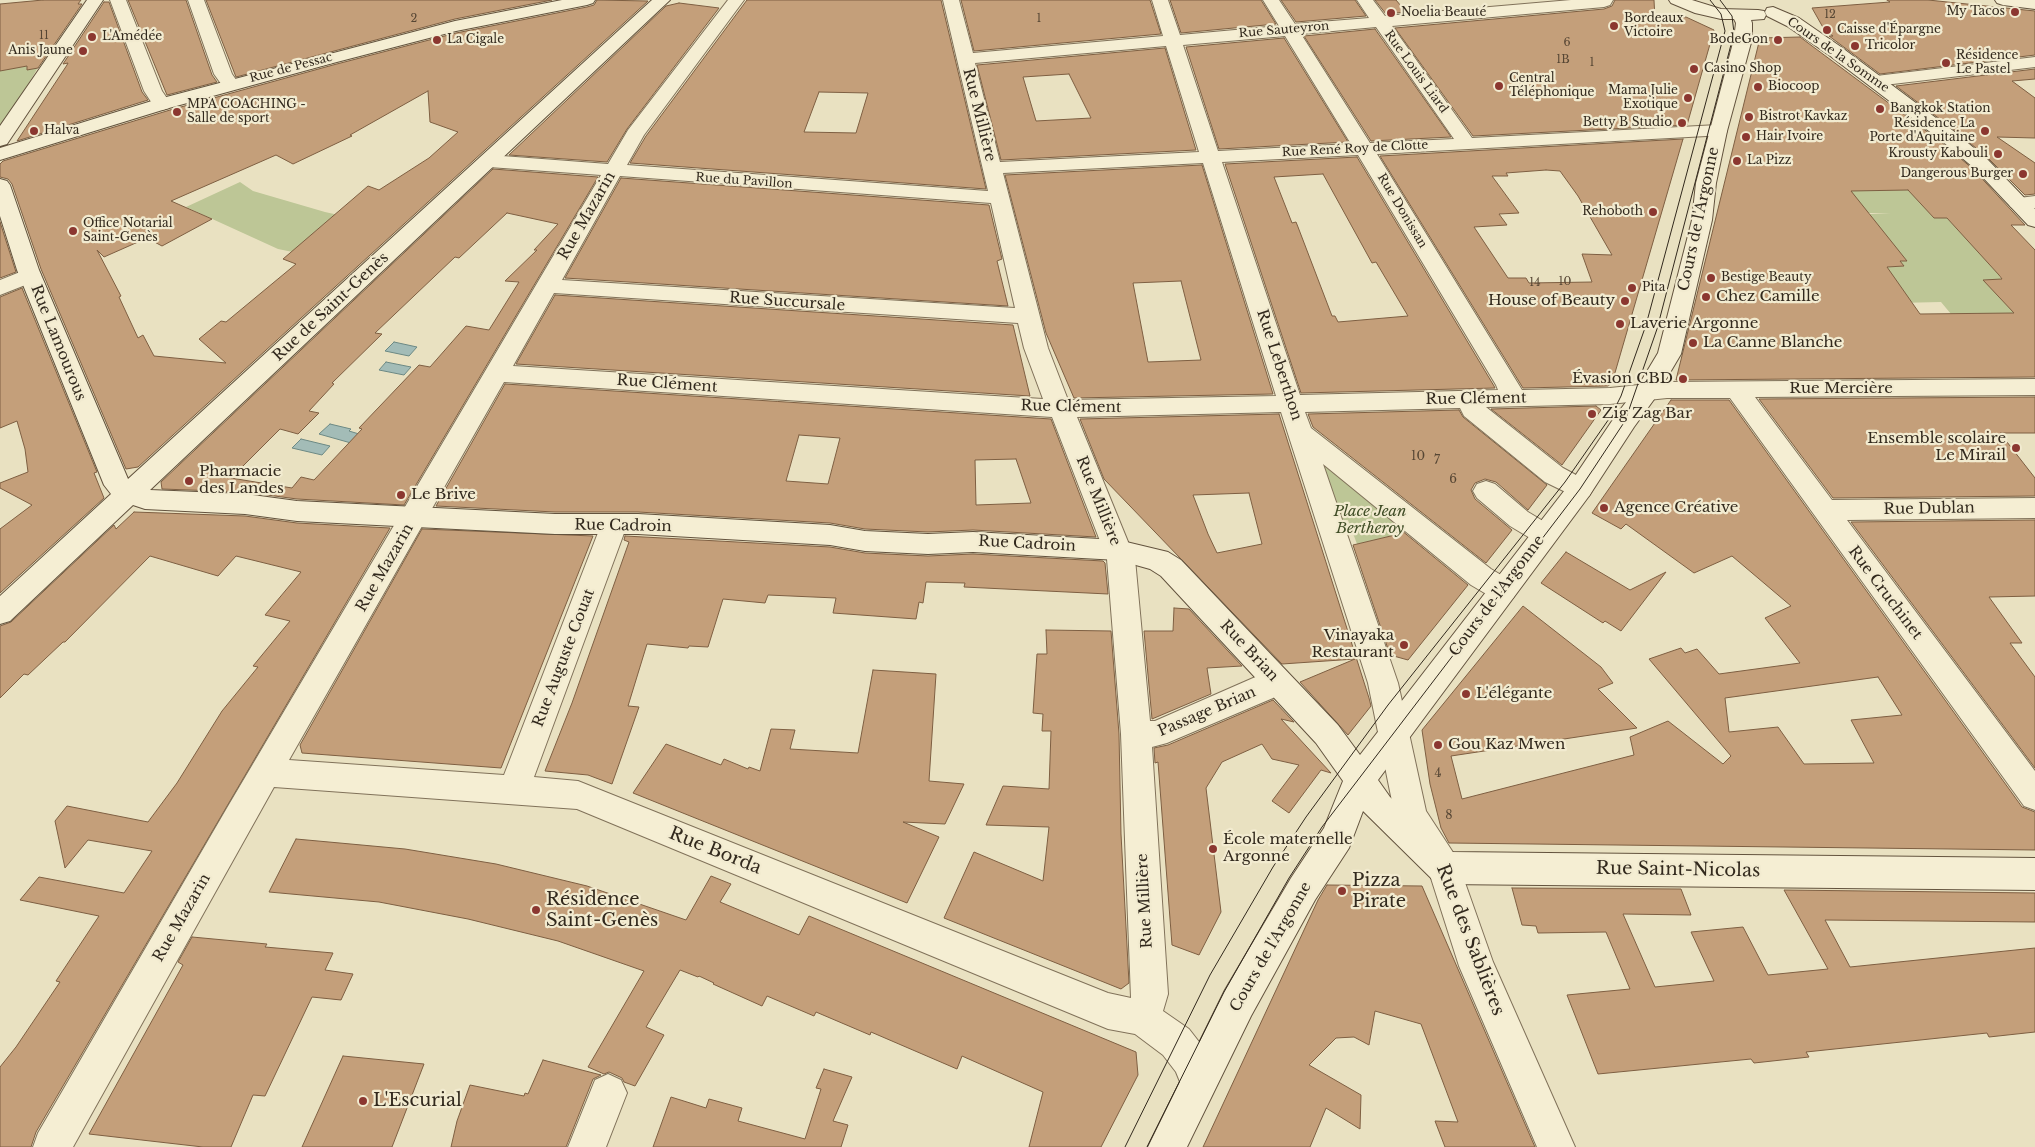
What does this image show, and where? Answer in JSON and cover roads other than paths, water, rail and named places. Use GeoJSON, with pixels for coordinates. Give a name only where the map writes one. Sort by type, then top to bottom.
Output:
{"type":"FeatureCollection","features":[{"type":"Feature","properties":{"kind":"street"},"geometry":{"type":"LineString","coordinates":[[0,140],[95,0]]}},
{"type":"Feature","properties":{"kind":"street"},"geometry":{"type":"LineString","coordinates":[[118,0],[153,91],[162,104]]}},
{"type":"Feature","properties":{"kind":"street"},"geometry":{"type":"LineString","coordinates":[[196,0],[223,74],[230,84]]}},
{"type":"Feature","properties":{"kind":"street","name":"Rue de Pessac"},"geometry":{"type":"LineString","coordinates":[[0,154],[230,84],[455,26],[587,0]]}},
{"type":"Feature","properties":{"kind":"street","name":"Rue de Saint-Genès"},"geometry":{"type":"LineString","coordinates":[[0,613],[662,0]]}},
{"type":"Feature","properties":{"kind":"street","name":"Rue Mazarin"},"geometry":{"type":"LineString","coordinates":[[52,1147],[266,772],[635,134],[736,0]]}},
{"type":"Feature","properties":{"kind":"street","name":"Rue Millière"},"geometry":{"type":"LineString","coordinates":[[951,0],[1036,348],[1052,394],[1061,409],[1118,550],[1122,571],[1136,734],[1150,994],[1143,1018]]}},
{"type":"Feature","properties":{"kind":"street","name":"Rue Leberthon"},"geometry":{"type":"LineString","coordinates":[[1160,0],[1302,434],[1317,486],[1383,683],[1394,732]]}},
{"type":"Feature","properties":{"kind":"street","name":"Rue Donissan"},"geometry":{"type":"LineString","coordinates":[[1271,0],[1364,149],[1508,385],[1514,398]]}},
{"type":"Feature","properties":{"kind":"street","name":"Rue Louis Liard"},"geometry":{"type":"LineString","coordinates":[[1365,0],[1467,144]]}},
{"type":"Feature","properties":{"kind":"street"},"geometry":{"type":"LineString","coordinates":[[1677,0],[1706,11],[1740,16],[1773,12],[1782,6],[1786,0]]}},
{"type":"Feature","properties":{"kind":"street"},"geometry":{"type":"LineString","coordinates":[[2003,0],[2035,4]]}},
{"type":"Feature","properties":{"kind":"street","name":"Rue Sauteyron"},"geometry":{"type":"LineString","coordinates":[[964,59],[1604,1]]}},
{"type":"Feature","properties":{"kind":"street","name":"Cours de la Somme"},"geometry":{"type":"LineString","coordinates":[[1773,12],[1793,22],[1876,81],[1964,149],[2026,203],[2035,221]]}},
{"type":"Feature","properties":{"kind":"street","name":"Cours de l'Argonne"},"geometry":{"type":"LineString","coordinates":[[1167,1147],[1198,1081],[1270,945],[1302,889],[1337,837],[1359,780],[1580,489],[1625,421],[1647,392],[1669,354],[1704,208],[1706,183],[1718,131],[1743,38],[1744,22],[1740,16]]}},
{"type":"Feature","properties":{"kind":"street"},"geometry":{"type":"LineString","coordinates":[[1876,81],[2035,62]]}},
{"type":"Feature","properties":{"kind":"street","name":"Rue René Roy de Clotte"},"geometry":{"type":"LineString","coordinates":[[992,168],[1718,131]]}},
{"type":"Feature","properties":{"kind":"street","name":"Rue du Pavillon"},"geometry":{"type":"LineString","coordinates":[[489,161],[999,198]]}},
{"type":"Feature","properties":{"kind":"street","name":"Rue Lamourous"},"geometry":{"type":"LineString","coordinates":[[0,185],[30,275],[117,485],[129,494]]}},
{"type":"Feature","properties":{"kind":"street"},"geometry":{"type":"LineString","coordinates":[[0,288],[30,275]]}},
{"type":"Feature","properties":{"kind":"street","name":"Rue Succursale"},"geometry":{"type":"LineString","coordinates":[[546,286],[1007,316],[1028,315]]}},
{"type":"Feature","properties":{"kind":"street","name":"Rue Clément"},"geometry":{"type":"LineString","coordinates":[[496,373],[1061,409],[1610,396],[1647,392]]}},
{"type":"Feature","properties":{"kind":"street","name":"Rue Mercière"},"geometry":{"type":"LineString","coordinates":[[1647,392],[1736,389],[2035,387]]}},
{"type":"Feature","properties":{"kind":"street","name":"Rue Cruchinet"},"geometry":{"type":"LineString","coordinates":[[1736,389],[1823,510],[2035,796]]}},
{"type":"Feature","properties":{"kind":"street"},"geometry":{"type":"LineString","coordinates":[[1467,400],[1473,410],[1492,426],[1498,428],[1554,475],[1580,489]]}},
{"type":"Feature","properties":{"kind":"street"},"geometry":{"type":"LineString","coordinates":[[1302,434],[1481,577],[1503,590]]}},
{"type":"Feature","properties":{"kind":"street"},"geometry":{"type":"LineString","coordinates":[[1486,491],[1518,519],[1544,534]]}},
{"type":"Feature","properties":{"kind":"street","name":"Rue Cadroin"},"geometry":{"type":"LineString","coordinates":[[129,494],[145,498],[245,504],[297,511],[830,535],[874,541],[928,544],[973,542],[1118,550]]}},
{"type":"Feature","properties":{"kind":"street","name":"Rue Dublan"},"geometry":{"type":"LineString","coordinates":[[1823,510],[2035,508]]}},
{"type":"Feature","properties":{"kind":"street","name":"Rue Auguste Couat"},"geometry":{"type":"LineString","coordinates":[[514,790],[614,525]]}},
{"type":"Feature","properties":{"kind":"street","name":"Rue Brian"},"geometry":{"type":"LineString","coordinates":[[1118,550],[1158,560],[1171,568],[1327,734],[1359,780]]}},
{"type":"Feature","properties":{"kind":"street","name":"Passage Brian"},"geometry":{"type":"LineString","coordinates":[[1136,734],[1156,734],[1262,689],[1276,681]]}},
{"type":"Feature","properties":{"kind":"street","name":"Rue des Sablières"},"geometry":{"type":"LineString","coordinates":[[1394,732],[1412,816],[1444,868],[1477,966],[1556,1147]]}},
{"type":"Feature","properties":{"kind":"street","name":"Rue Borda"},"geometry":{"type":"LineString","coordinates":[[266,772],[578,795],[1108,1011],[1143,1018]]}},
{"type":"Feature","properties":{"kind":"street"},"geometry":{"type":"LineString","coordinates":[[1359,780],[1379,807],[1444,868]]}},
{"type":"Feature","properties":{"kind":"street","name":"Rue Saint-Nicolas"},"geometry":{"type":"LineString","coordinates":[[1444,868],[2035,874]]}},
{"type":"Feature","properties":{"kind":"street"},"geometry":{"type":"LineString","coordinates":[[1143,1018],[1176,1042],[1190,1060],[1198,1081]]}},
{"type":"Feature","properties":{"kind":"street"},"geometry":{"type":"LineString","coordinates":[[587,1147],[608,1093]]}},
{"type":"Feature","properties":{"kind":"water"},"geometry":{"type":"Polygon","coordinates":[[[394,342],[417,347],[409,356],[385,351],[394,342]]]}},
{"type":"Feature","properties":{"kind":"water"},"geometry":{"type":"Polygon","coordinates":[[[386,362],[411,367],[404,375],[379,370],[386,362]]]}},
{"type":"Feature","properties":{"kind":"water"},"geometry":{"type":"Polygon","coordinates":[[[330,424],[351,429],[349,431],[359,434],[351,443],[319,434],[330,424]]]}},
{"type":"Feature","properties":{"kind":"water"},"geometry":{"type":"Polygon","coordinates":[[[301,439],[330,446],[322,455],[292,448],[301,439]]]}},
{"type":"Feature","properties":{"kind":"tram line"},"geometry":{"type":"LineString","coordinates":[[1125,1147],[1210,975],[1273,867],[1306,817],[1388,705],[1565,482],[1611,416],[1621,396],[1646,325],[1725,31],[1721,14],[1710,0]]}},
{"type":"Feature","properties":{"kind":"tram line"},"geometry":{"type":"LineString","coordinates":[[1147,1147],[1224,992],[1289,878],[1322,827],[1580,489],[1625,421],[1657,329],[1734,33],[1732,16],[1720,0]]}},
{"type":"Feature","properties":{"kind":"place","name":"My Tacos"},"geometry":{"type":"Point","coordinates":[2015,12]}},
{"type":"Feature","properties":{"kind":"place","name":"Noelia Beauté"},"geometry":{"type":"Point","coordinates":[1391,13]}},
{"type":"Feature","properties":{"kind":"place","name":"Bordeaux Victoire"},"geometry":{"type":"Point","coordinates":[1614,26]}},
{"type":"Feature","properties":{"kind":"place","name":"Caisse d'Épargne"},"geometry":{"type":"Point","coordinates":[1827,30]}},
{"type":"Feature","properties":{"kind":"place","name":"L'Amédée"},"geometry":{"type":"Point","coordinates":[92,37]}},
{"type":"Feature","properties":{"kind":"place","name":"La Cigale"},"geometry":{"type":"Point","coordinates":[437,40]}},
{"type":"Feature","properties":{"kind":"place","name":"BodeGon"},"geometry":{"type":"Point","coordinates":[1778,40]}},
{"type":"Feature","properties":{"kind":"place","name":"Tricolor"},"geometry":{"type":"Point","coordinates":[1855,46]}},
{"type":"Feature","properties":{"kind":"place","name":"Anis Jaune"},"geometry":{"type":"Point","coordinates":[83,51]}},
{"type":"Feature","properties":{"kind":"place","name":"Résidence Le Pastel"},"geometry":{"type":"Point","coordinates":[1946,63]}},
{"type":"Feature","properties":{"kind":"place","name":"Casino Shop"},"geometry":{"type":"Point","coordinates":[1694,69]}},
{"type":"Feature","properties":{"kind":"place","name":"Central Téléphonique"},"geometry":{"type":"Point","coordinates":[1499,86]}},
{"type":"Feature","properties":{"kind":"place","name":"Biocoop"},"geometry":{"type":"Point","coordinates":[1758,87]}},
{"type":"Feature","properties":{"kind":"place","name":"Mama Julie Exotique"},"geometry":{"type":"Point","coordinates":[1688,98]}},
{"type":"Feature","properties":{"kind":"place","name":"Bangkok Station"},"geometry":{"type":"Point","coordinates":[1880,109]}},
{"type":"Feature","properties":{"kind":"place","name":"MPA COACHING - Salle de sport"},"geometry":{"type":"Point","coordinates":[177,112]}},
{"type":"Feature","properties":{"kind":"place","name":"Bistrot Kavkaz"},"geometry":{"type":"Point","coordinates":[1749,117]}},
{"type":"Feature","properties":{"kind":"place","name":"Betty B Studio"},"geometry":{"type":"Point","coordinates":[1682,123]}},
{"type":"Feature","properties":{"kind":"place","name":"Halva"},"geometry":{"type":"Point","coordinates":[34,131]}},
{"type":"Feature","properties":{"kind":"place","name":"Résidence La Porte d'Aquitaine"},"geometry":{"type":"Point","coordinates":[1985,131]}},
{"type":"Feature","properties":{"kind":"place","name":"Hair Ivoire"},"geometry":{"type":"Point","coordinates":[1746,137]}},
{"type":"Feature","properties":{"kind":"place","name":"Krousty Kabouli"},"geometry":{"type":"Point","coordinates":[1998,154]}},
{"type":"Feature","properties":{"kind":"place","name":"La Pizz"},"geometry":{"type":"Point","coordinates":[1737,161]}},
{"type":"Feature","properties":{"kind":"place","name":"Dangerous Burger"},"geometry":{"type":"Point","coordinates":[2023,174]}},
{"type":"Feature","properties":{"kind":"place","name":"Rehoboth"},"geometry":{"type":"Point","coordinates":[1653,212]}},
{"type":"Feature","properties":{"kind":"place","name":"Office Notarial Saint-Genès"},"geometry":{"type":"Point","coordinates":[73,231]}},
{"type":"Feature","properties":{"kind":"place","name":"Bestige Beauty"},"geometry":{"type":"Point","coordinates":[1711,278]}},
{"type":"Feature","properties":{"kind":"place","name":"Pita"},"geometry":{"type":"Point","coordinates":[1632,288]}},
{"type":"Feature","properties":{"kind":"place","name":"Chez Camille"},"geometry":{"type":"Point","coordinates":[1706,297]}},
{"type":"Feature","properties":{"kind":"place","name":"House of Beauty"},"geometry":{"type":"Point","coordinates":[1625,301]}},
{"type":"Feature","properties":{"kind":"place","name":"Laverie Argonne"},"geometry":{"type":"Point","coordinates":[1620,324]}},
{"type":"Feature","properties":{"kind":"place","name":"La Canne Blanche"},"geometry":{"type":"Point","coordinates":[1693,343]}},
{"type":"Feature","properties":{"kind":"place","name":"Évasion CBD"},"geometry":{"type":"Point","coordinates":[1683,379]}},
{"type":"Feature","properties":{"kind":"place","name":"Zig Zag Bar"},"geometry":{"type":"Point","coordinates":[1592,414]}},
{"type":"Feature","properties":{"kind":"place","name":"Ensemble scolaire Le Mirail"},"geometry":{"type":"Point","coordinates":[2016,448]}},
{"type":"Feature","properties":{"kind":"place","name":"Pharmacie des Landes"},"geometry":{"type":"Point","coordinates":[189,481]}},
{"type":"Feature","properties":{"kind":"place","name":"Le Brive"},"geometry":{"type":"Point","coordinates":[401,495]}},
{"type":"Feature","properties":{"kind":"place","name":"Agence Créative"},"geometry":{"type":"Point","coordinates":[1604,508]}},
{"type":"Feature","properties":{"kind":"place","name":"Vinayaka Restaurant"},"geometry":{"type":"Point","coordinates":[1404,645]}},
{"type":"Feature","properties":{"kind":"place","name":"L'élégante"},"geometry":{"type":"Point","coordinates":[1466,694]}},
{"type":"Feature","properties":{"kind":"place","name":"Gou Kaz Mwen"},"geometry":{"type":"Point","coordinates":[1438,745]}},
{"type":"Feature","properties":{"kind":"place","name":"École maternelle Argonne"},"geometry":{"type":"Point","coordinates":[1213,849]}},
{"type":"Feature","properties":{"kind":"place","name":"Pizza Pirate"},"geometry":{"type":"Point","coordinates":[1342,891]}},
{"type":"Feature","properties":{"kind":"place","name":"Résidence Saint-Genès"},"geometry":{"type":"Point","coordinates":[536,910]}},
{"type":"Feature","properties":{"kind":"place","name":"L'Escurial"},"geometry":{"type":"Point","coordinates":[363,1101]}},
{"type":"Feature","properties":{"kind":"park label","name":"Place Jean Bertheroy"},"geometry":{"type":"Point","coordinates":[1370,520]}}]}
